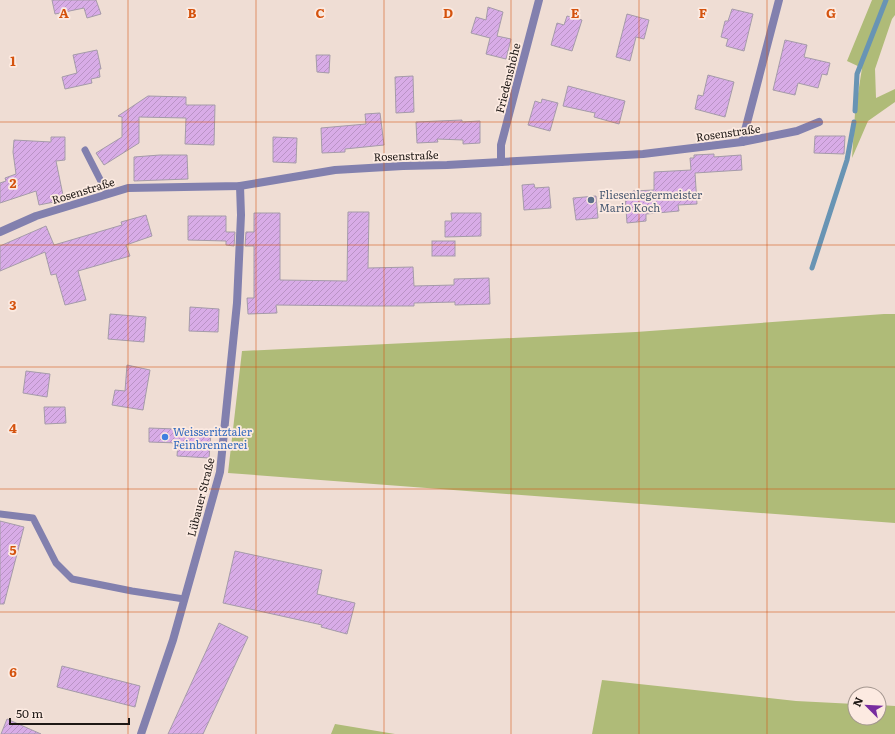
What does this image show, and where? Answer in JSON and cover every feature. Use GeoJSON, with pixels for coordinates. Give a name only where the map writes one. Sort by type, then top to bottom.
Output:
{"type":"FeatureCollection","features":[{"type":"Feature","properties":{"kind":"street","name":"Friedenshöhe"},"geometry":{"type":"LineString","coordinates":[[501,162],[501,145],[538,0]]}},
{"type":"Feature","properties":{"kind":"street"},"geometry":{"type":"LineString","coordinates":[[742,142],[779,0]]}},
{"type":"Feature","properties":{"kind":"street","name":"Rosenstraße"},"geometry":{"type":"LineString","coordinates":[[0,232],[36,216],[107,193],[128,188],[240,186],[335,170],[643,154],[742,142],[798,131],[819,122]]}},
{"type":"Feature","properties":{"kind":"street","name":"Lübauer Straße"},"geometry":{"type":"LineString","coordinates":[[141,734],[173,640],[220,472],[237,303],[241,215],[240,186]]}},
{"type":"Feature","properties":{"kind":"lane"},"geometry":{"type":"LineString","coordinates":[[85,150],[107,193]]}},
{"type":"Feature","properties":{"kind":"lane"},"geometry":{"type":"LineString","coordinates":[[0,514],[33,518],[56,563],[72,580],[184,599]]}},
{"type":"Feature","properties":{"kind":"green space"},"geometry":{"type":"Polygon","coordinates":[[[872,0],[895,0],[895,15],[892,19],[875,69],[876,98],[895,89],[895,102],[868,121],[852,158],[855,113],[862,68],[847,61],[872,0]]]}},
{"type":"Feature","properties":{"kind":"green space"},"geometry":{"type":"Polygon","coordinates":[[[895,314],[895,523],[228,473],[242,351],[636,332],[895,314]]]}},
{"type":"Feature","properties":{"kind":"green space"},"geometry":{"type":"Polygon","coordinates":[[[602,680],[796,701],[847,704],[847,726],[887,726],[887,706],[895,706],[895,734],[592,734],[602,680]]]}},
{"type":"Feature","properties":{"kind":"green space"},"geometry":{"type":"Polygon","coordinates":[[[335,724],[395,734],[331,734],[335,724]]]}},
{"type":"Feature","properties":{"kind":"building"},"geometry":{"type":"Polygon","coordinates":[[[52,0],[96,0],[101,14],[87,18],[84,8],[55,14],[52,0]]]}},
{"type":"Feature","properties":{"kind":"building"},"geometry":{"type":"Polygon","coordinates":[[[488,7],[503,12],[497,36],[511,39],[506,59],[486,54],[490,38],[471,33],[476,17],[486,20],[488,7]]]}},
{"type":"Feature","properties":{"kind":"building"},"geometry":{"type":"Polygon","coordinates":[[[732,9],[753,14],[744,51],[726,46],[728,39],[721,37],[725,21],[728,21],[732,9]]]}},
{"type":"Feature","properties":{"kind":"building"},"geometry":{"type":"Polygon","coordinates":[[[627,14],[649,20],[644,39],[636,37],[630,61],[616,57],[627,14]]]}},
{"type":"Feature","properties":{"kind":"building"},"geometry":{"type":"Polygon","coordinates":[[[567,16],[582,20],[572,51],[551,45],[557,23],[564,25],[567,16]]]}},
{"type":"Feature","properties":{"kind":"building"},"geometry":{"type":"Polygon","coordinates":[[[785,40],[807,45],[804,57],[830,63],[827,75],[822,74],[818,88],[798,83],[795,95],[773,90],[785,40]]]}},
{"type":"Feature","properties":{"kind":"building"},"geometry":{"type":"Polygon","coordinates":[[[97,50],[101,69],[99,69],[100,77],[91,79],[92,83],[65,89],[62,77],[77,73],[73,55],[97,50]]]}},
{"type":"Feature","properties":{"kind":"building"},"geometry":{"type":"Polygon","coordinates":[[[316,55],[330,55],[329,73],[317,72],[316,55]]]}},
{"type":"Feature","properties":{"kind":"building"},"geometry":{"type":"Polygon","coordinates":[[[708,75],[734,82],[725,117],[695,109],[698,95],[703,96],[708,75]]]}},
{"type":"Feature","properties":{"kind":"building"},"geometry":{"type":"Polygon","coordinates":[[[413,76],[414,112],[396,113],[395,77],[413,76]]]}},
{"type":"Feature","properties":{"kind":"building"},"geometry":{"type":"Polygon","coordinates":[[[568,86],[625,101],[619,124],[594,117],[595,113],[563,106],[568,86]]]}},
{"type":"Feature","properties":{"kind":"building"},"geometry":{"type":"Polygon","coordinates":[[[148,96],[186,97],[186,105],[215,105],[214,145],[185,144],[186,118],[139,117],[139,143],[104,165],[96,153],[122,137],[122,117],[118,116],[148,96]]]}},
{"type":"Feature","properties":{"kind":"building"},"geometry":{"type":"Polygon","coordinates":[[[542,99],[558,103],[550,131],[528,125],[535,101],[541,103],[542,99]]]}},
{"type":"Feature","properties":{"kind":"building"},"geometry":{"type":"Polygon","coordinates":[[[380,113],[384,145],[345,149],[345,152],[322,153],[321,128],[366,124],[365,114],[380,113]]]}},
{"type":"Feature","properties":{"kind":"building"},"geometry":{"type":"Polygon","coordinates":[[[462,120],[462,122],[480,121],[480,143],[463,144],[463,140],[437,139],[438,142],[417,143],[416,122],[462,120]]]}},
{"type":"Feature","properties":{"kind":"building"},"geometry":{"type":"Polygon","coordinates":[[[815,136],[845,136],[844,154],[814,153],[815,136]]]}},
{"type":"Feature","properties":{"kind":"building"},"geometry":{"type":"Polygon","coordinates":[[[51,137],[65,137],[65,160],[56,161],[64,200],[39,205],[36,191],[0,203],[0,183],[6,181],[5,178],[16,174],[13,152],[14,140],[51,142],[51,137]]]}},
{"type":"Feature","properties":{"kind":"building"},"geometry":{"type":"Polygon","coordinates":[[[273,137],[297,138],[296,163],[273,162],[273,137]]]}},
{"type":"Feature","properties":{"kind":"building"},"geometry":{"type":"Polygon","coordinates":[[[714,154],[714,157],[741,155],[742,170],[695,173],[697,204],[678,205],[679,211],[646,214],[646,221],[627,223],[625,194],[633,194],[633,191],[654,190],[654,172],[691,170],[690,158],[694,158],[694,155],[714,154]]]}},
{"type":"Feature","properties":{"kind":"building"},"geometry":{"type":"Polygon","coordinates":[[[187,155],[188,179],[134,181],[134,157],[187,155]]]}},
{"type":"Feature","properties":{"kind":"building"},"geometry":{"type":"Polygon","coordinates":[[[534,184],[535,188],[549,187],[551,208],[524,210],[522,185],[534,184]]]}},
{"type":"Feature","properties":{"kind":"building"},"geometry":{"type":"Polygon","coordinates":[[[596,196],[598,218],[576,220],[573,198],[596,196]]]}},
{"type":"Feature","properties":{"kind":"building"},"geometry":{"type":"Polygon","coordinates":[[[348,212],[369,212],[368,268],[413,267],[414,286],[454,285],[454,279],[489,278],[490,304],[455,305],[455,302],[414,303],[414,306],[276,305],[277,313],[248,314],[247,298],[254,298],[254,246],[245,246],[246,232],[254,232],[254,213],[280,213],[280,280],[347,281],[348,212]]]}},
{"type":"Feature","properties":{"kind":"building"},"geometry":{"type":"Polygon","coordinates":[[[451,213],[481,213],[481,236],[445,237],[445,221],[452,221],[451,213]]]}},
{"type":"Feature","properties":{"kind":"building"},"geometry":{"type":"Polygon","coordinates":[[[146,215],[152,236],[126,245],[130,256],[78,271],[86,300],[65,305],[56,274],[51,275],[45,252],[0,271],[0,246],[46,226],[54,245],[122,225],[121,222],[146,215]]]}},
{"type":"Feature","properties":{"kind":"building"},"geometry":{"type":"Polygon","coordinates":[[[188,216],[226,216],[226,232],[235,232],[234,246],[226,245],[226,241],[188,240],[188,216]]]}},
{"type":"Feature","properties":{"kind":"building"},"geometry":{"type":"Polygon","coordinates":[[[432,241],[455,241],[455,256],[432,256],[432,241]]]}},
{"type":"Feature","properties":{"kind":"building"},"geometry":{"type":"Polygon","coordinates":[[[190,307],[219,309],[218,332],[189,331],[190,307]]]}},
{"type":"Feature","properties":{"kind":"building"},"geometry":{"type":"Polygon","coordinates":[[[110,314],[146,317],[144,342],[108,339],[110,314]]]}},
{"type":"Feature","properties":{"kind":"building"},"geometry":{"type":"Polygon","coordinates":[[[127,365],[150,370],[143,410],[112,405],[115,390],[125,391],[127,365]]]}},
{"type":"Feature","properties":{"kind":"building"},"geometry":{"type":"Polygon","coordinates":[[[26,371],[50,374],[47,397],[23,393],[26,371]]]}},
{"type":"Feature","properties":{"kind":"building"},"geometry":{"type":"Polygon","coordinates":[[[44,407],[65,407],[66,423],[45,424],[44,407]]]}},
{"type":"Feature","properties":{"kind":"building"},"geometry":{"type":"Polygon","coordinates":[[[149,428],[203,430],[203,432],[211,433],[209,458],[177,456],[178,443],[149,442],[149,428]]]}},
{"type":"Feature","properties":{"kind":"building"},"geometry":{"type":"Polygon","coordinates":[[[0,521],[24,527],[4,604],[0,604],[0,521]]]}},
{"type":"Feature","properties":{"kind":"building"},"geometry":{"type":"Polygon","coordinates":[[[235,551],[322,570],[317,594],[355,603],[347,634],[321,627],[322,625],[223,603],[235,551]]]}},
{"type":"Feature","properties":{"kind":"building"},"geometry":{"type":"Polygon","coordinates":[[[219,623],[248,637],[203,734],[168,734],[219,623]]]}},
{"type":"Feature","properties":{"kind":"building"},"geometry":{"type":"Polygon","coordinates":[[[62,666],[140,686],[135,707],[57,687],[62,666]]]}},
{"type":"Feature","properties":{"kind":"building"},"geometry":{"type":"Polygon","coordinates":[[[7,719],[41,734],[1,734],[7,719]]]}},
{"type":"Feature","properties":{"kind":"waterway"},"geometry":{"type":"LineString","coordinates":[[855,111],[857,74],[886,0]]}},
{"type":"Feature","properties":{"kind":"waterway"},"geometry":{"type":"LineString","coordinates":[[812,268],[847,160],[854,122]]}},
{"type":"Feature","properties":{"kind":"place","name":"Fliesenlegermeister Mario Koch"},"geometry":{"type":"Point","coordinates":[591,200]}},
{"type":"Feature","properties":{"kind":"place","name":"Weisseritztaler Feinbrennerei"},"geometry":{"type":"Point","coordinates":[165,437]}}]}
